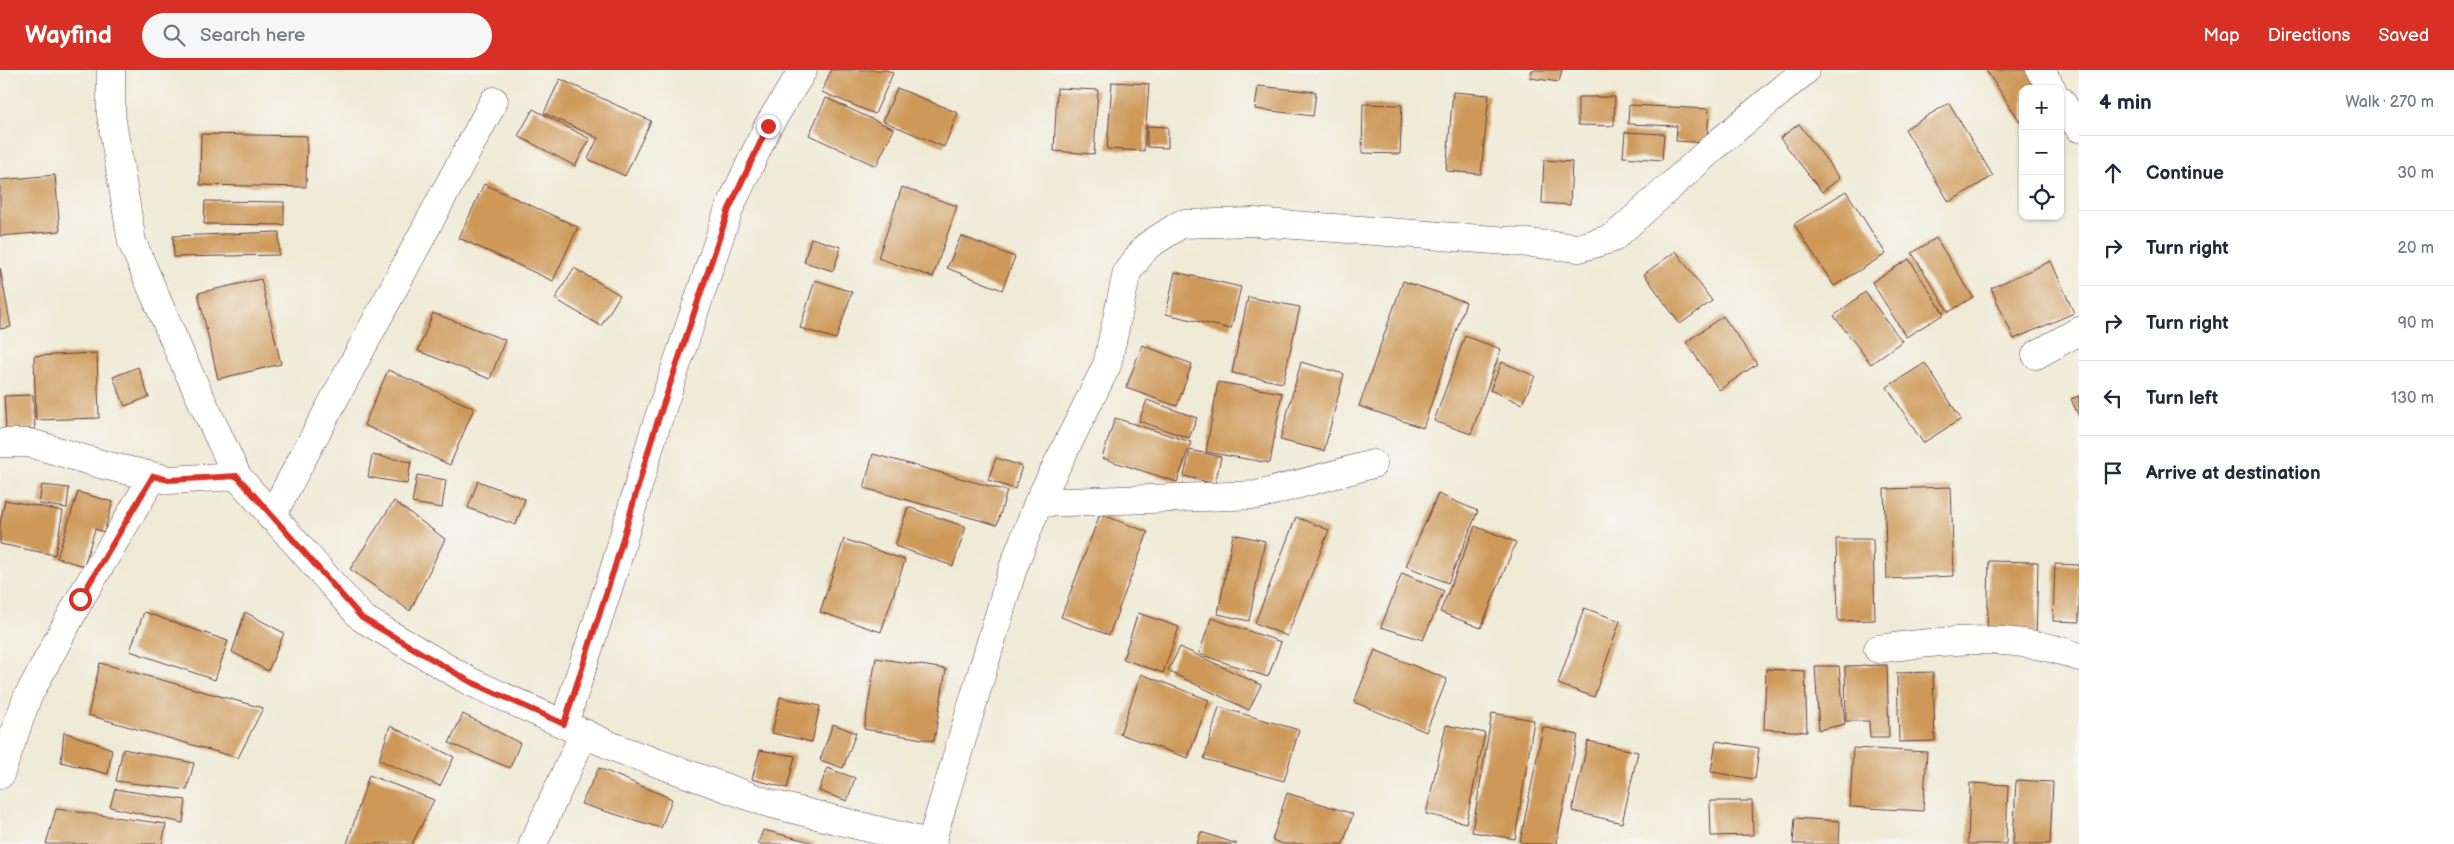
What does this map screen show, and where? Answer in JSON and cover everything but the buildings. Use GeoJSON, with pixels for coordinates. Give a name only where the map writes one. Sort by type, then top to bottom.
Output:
{"type":"FeatureCollection","features":[{"type":"Feature","properties":{"kind":"street"},"geometry":{"type":"LineString","coordinates":[[111,70],[111,115],[132,242],[237,476],[362,618],[469,681],[616,748],[768,803],[932,844],[1013,568],[1038,503],[1107,365],[1127,272],[1148,246],[1181,224],[1254,222],[1579,248],[1613,238],[1716,145],[1806,70]]}},
{"type":"Feature","properties":{"kind":"street"},"geometry":{"type":"LineString","coordinates":[[533,844],[574,729],[615,566],[653,435],[729,209],[768,126],[803,70]]}},
{"type":"Feature","properties":{"kind":"street"},"geometry":{"type":"LineString","coordinates":[[2040,70],[2049,85]]}},
{"type":"Feature","properties":{"kind":"street"},"geometry":{"type":"LineString","coordinates":[[272,517],[494,100]]}},
{"type":"Feature","properties":{"kind":"street"},"geometry":{"type":"LineString","coordinates":[[2064,106],[2079,128]]}},
{"type":"Feature","properties":{"kind":"street"},"geometry":{"type":"LineString","coordinates":[[2036,355],[2079,331]]}},
{"type":"Feature","properties":{"kind":"street"},"geometry":{"type":"LineString","coordinates":[[0,443],[30,443],[104,465],[169,480],[237,476]]}},
{"type":"Feature","properties":{"kind":"street"},"geometry":{"type":"LineString","coordinates":[[1038,503],[1258,495],[1373,464]]}},
{"type":"Feature","properties":{"kind":"street"},"geometry":{"type":"LineString","coordinates":[[0,775],[27,698],[80,599],[153,476]]}},
{"type":"Feature","properties":{"kind":"street"},"geometry":{"type":"LineString","coordinates":[[1878,649],[1939,641],[2005,640],[2079,657]]}},
{"type":"Feature","properties":{"kind":"route"},"geometry":{"type":"LineString","coordinates":[[80,599],[153,476],[169,480],[237,476],[362,618],[469,681],[564,724],[615,566],[653,435],[729,209],[768,126]]}}]}
